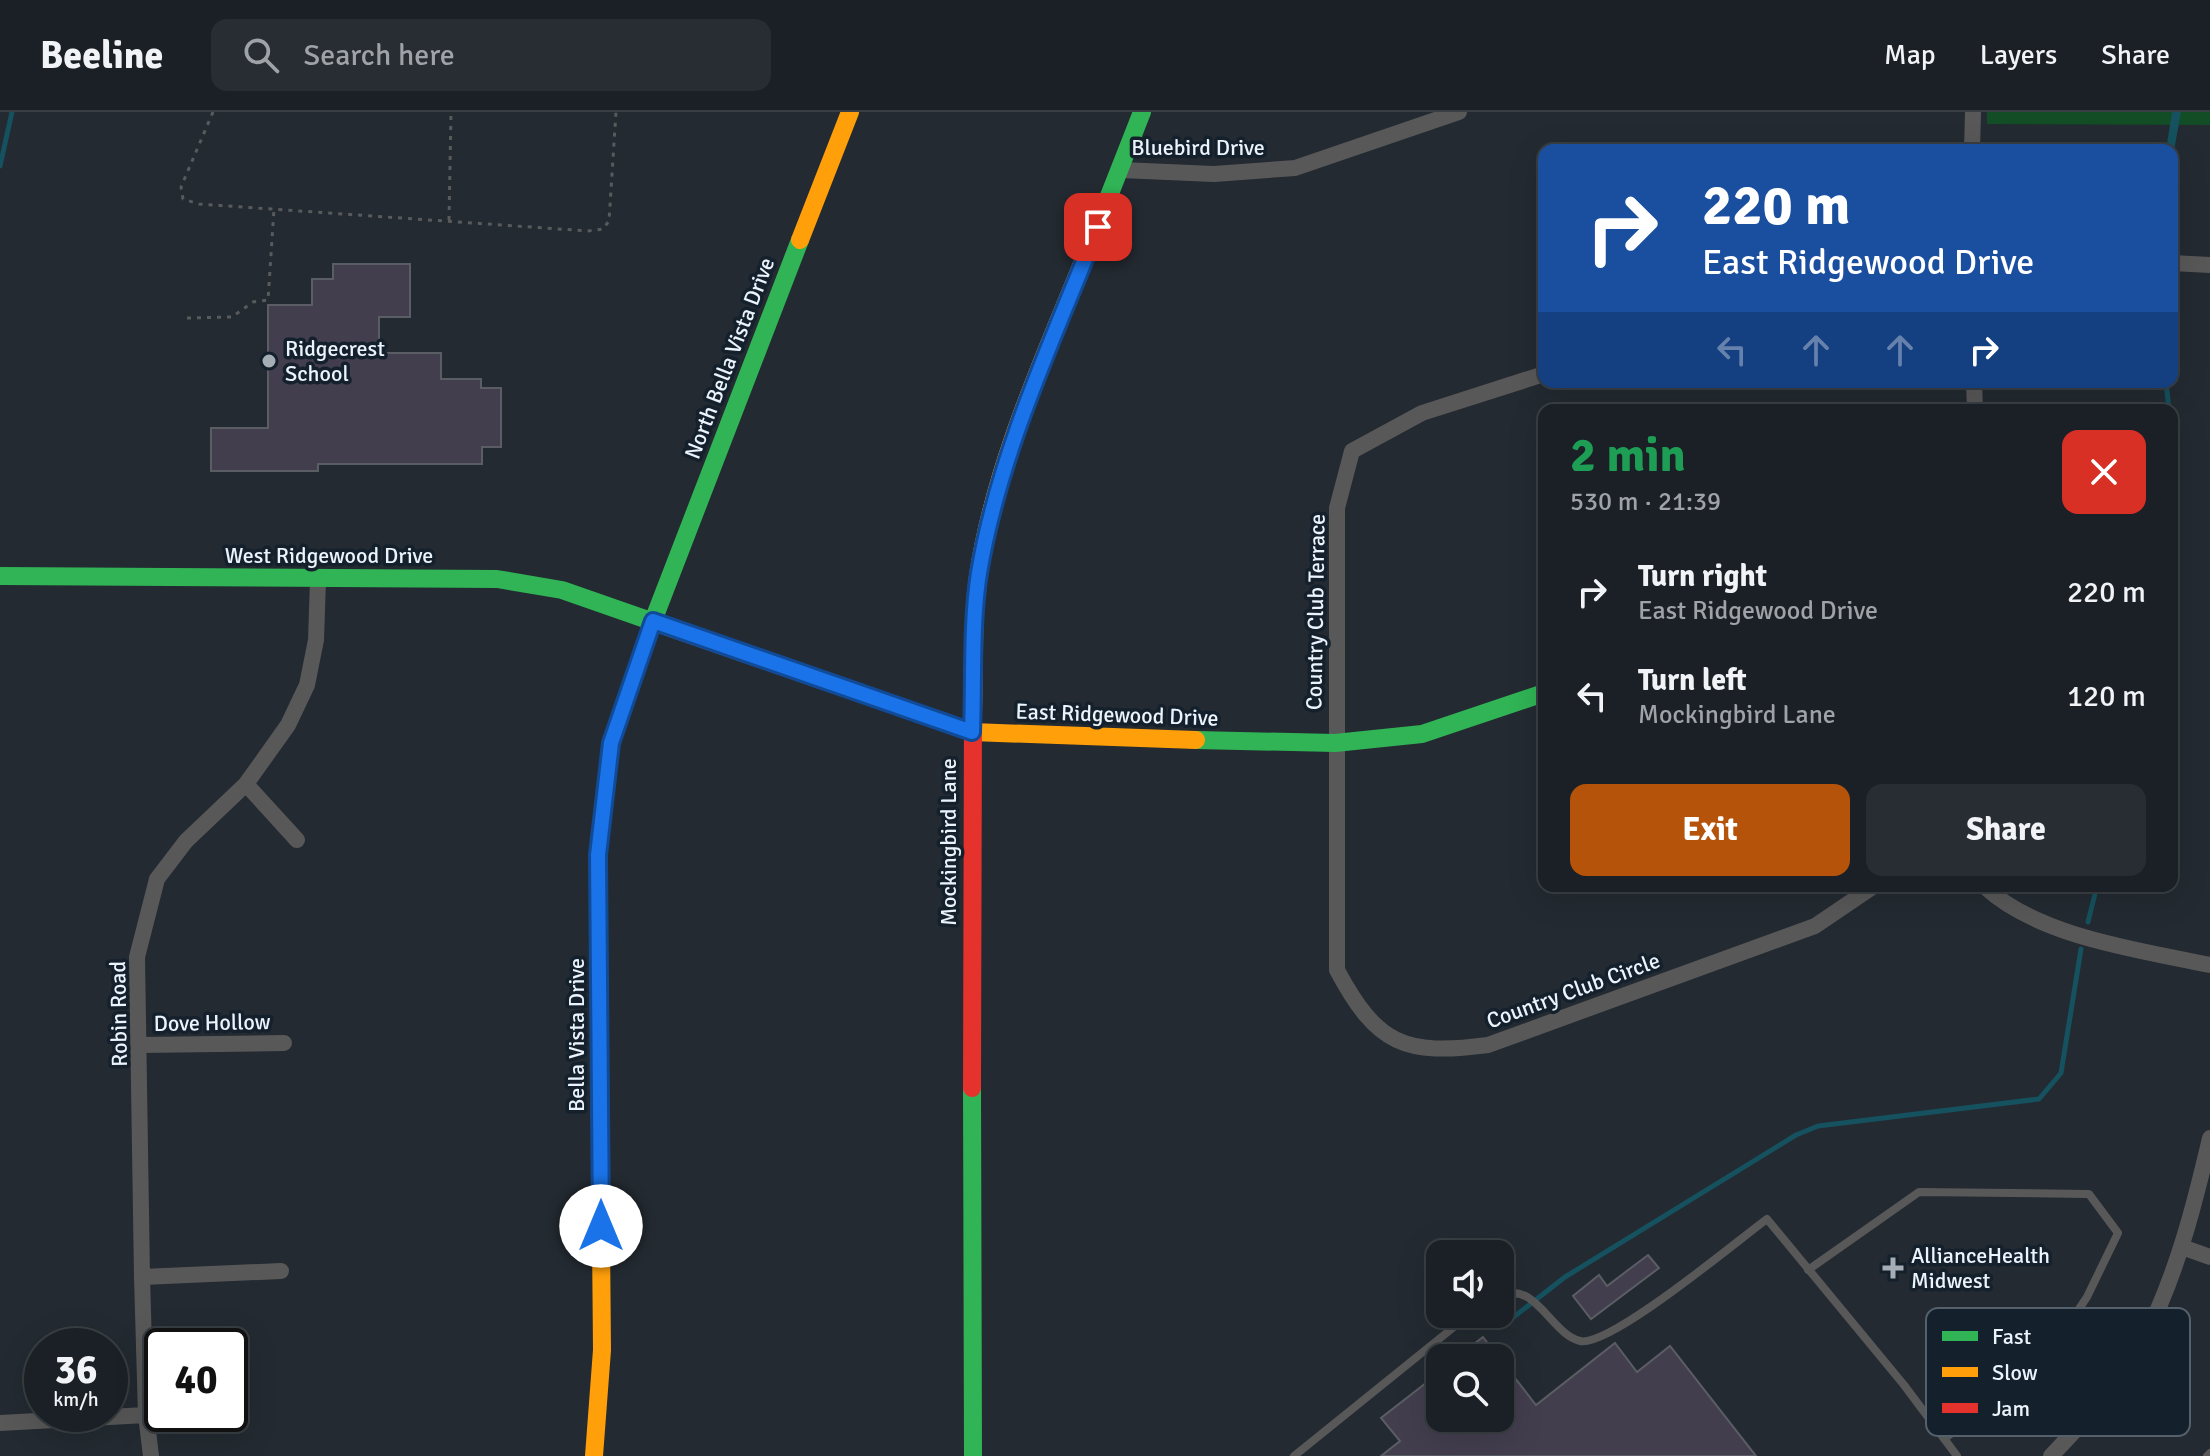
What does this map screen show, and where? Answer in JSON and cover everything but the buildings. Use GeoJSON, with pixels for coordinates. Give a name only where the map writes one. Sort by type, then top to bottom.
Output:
{"type":"FeatureCollection","features":[{"type":"Feature","properties":{"kind":"street","name":"North Bella Vista Drive"},"geometry":{"type":"LineString","coordinates":[[653,621],[850,112]]}},
{"type":"Feature","properties":{"kind":"street","name":"Mockingbird Lane"},"geometry":{"type":"LineString","coordinates":[[973,1456],[972,732],[978,578],[988,524],[1018,429],[1142,112]]}},
{"type":"Feature","properties":{"kind":"street","name":"Bluebird Drive"},"geometry":{"type":"LineString","coordinates":[[1121,170],[1214,174],[1295,168],[1459,112]]}},
{"type":"Feature","properties":{"kind":"street"},"geometry":{"type":"LineString","coordinates":[[1972,144],[1973,112]]}},
{"type":"Feature","properties":{"kind":"street"},"geometry":{"type":"LineString","coordinates":[[2178,263],[2210,265]]}},
{"type":"Feature","properties":{"kind":"street","name":"Country Club Terrace"},"geometry":{"type":"LineString","coordinates":[[1335,743],[1337,508],[1352,451],[1422,413],[1538,376]]}},
{"type":"Feature","properties":{"kind":"street","name":"West Ridgewood Drive"},"geometry":{"type":"LineString","coordinates":[[1,576],[497,579],[562,590],[653,621]]}},
{"type":"Feature","properties":{"kind":"street","name":"Robin Road"},"geometry":{"type":"LineString","coordinates":[[144,1346],[141,1045],[137,957],[157,879],[186,841],[246,784],[288,725],[307,685],[316,640],[318,580]]}},
{"type":"Feature","properties":{"kind":"street","name":"East Ridgewood Drive"},"geometry":{"type":"LineString","coordinates":[[653,621],[972,732],[1035,737],[1335,743],[1422,734],[1538,695]]}},
{"type":"Feature","properties":{"kind":"street","name":"Bella Vista Drive"},"geometry":{"type":"LineString","coordinates":[[594,1456],[602,1350],[598,855],[611,743],[653,621]]}},
{"type":"Feature","properties":{"kind":"street","name":"Country Club Circle"},"geometry":{"type":"LineString","coordinates":[[1335,743],[1337,970],[1354,1002],[1379,1031],[1416,1048],[1447,1050],[1488,1045],[1815,926],[1865,892]]}},
{"type":"Feature","properties":{"kind":"street"},"geometry":{"type":"LineString","coordinates":[[246,784],[297,840]]}},
{"type":"Feature","properties":{"kind":"street"},"geometry":{"type":"LineString","coordinates":[[1990,892],[2042,921],[2116,945],[2210,965]]}},
{"type":"Feature","properties":{"kind":"street","name":"Dove Hollow"},"geometry":{"type":"LineString","coordinates":[[141,1045],[284,1043]]}},
{"type":"Feature","properties":{"kind":"street"},"geometry":{"type":"LineString","coordinates":[[2156,1308],[2182,1247],[2210,1138]]}},
{"type":"Feature","properties":{"kind":"street"},"geometry":{"type":"LineString","coordinates":[[2182,1247],[2210,1257]]}},
{"type":"Feature","properties":{"kind":"street"},"geometry":{"type":"LineString","coordinates":[[142,1277],[281,1271]]}},
{"type":"Feature","properties":{"kind":"street"},"geometry":{"type":"LineString","coordinates":[[0,1423],[144,1415]]}},
{"type":"Feature","properties":{"kind":"street","name":"Robin Road"},"geometry":{"type":"LineString","coordinates":[[148,1432],[151,1456]]}},
{"type":"Feature","properties":{"kind":"street"},"geometry":{"type":"LineString","coordinates":[[2051,1456],[2070,1436]]}},
{"type":"Feature","properties":{"kind":"lane"},"geometry":{"type":"LineString","coordinates":[[1808,1270],[1919,1192],[2089,1194],[2118,1233],[2080,1308]]}},
{"type":"Feature","properties":{"kind":"lane"},"geometry":{"type":"LineString","coordinates":[[1514,1295],[1529,1297],[1566,1334],[1580,1341],[1595,1341],[1622,1327],[1767,1219],[1926,1415]]}},
{"type":"Feature","properties":{"kind":"lane"},"geometry":{"type":"LineString","coordinates":[[1294,1456],[1453,1328]]}},
{"type":"Feature","properties":{"kind":"lane"},"geometry":{"type":"LineString","coordinates":[[1942,1436],[1957,1456]]}},
{"type":"Feature","properties":{"kind":"lane"},"geometry":{"type":"LineString","coordinates":[[1944,1439],[1948,1436]]}},
{"type":"Feature","properties":{"kind":"path"},"geometry":{"type":"LineString","coordinates":[[213,112],[181,187],[183,199],[199,204],[588,231],[603,229],[609,221],[616,112]]}},
{"type":"Feature","properties":{"kind":"path"},"geometry":{"type":"LineString","coordinates":[[449,221],[451,112]]}},
{"type":"Feature","properties":{"kind":"path"},"geometry":{"type":"LineString","coordinates":[[187,318],[232,317],[253,302],[268,300],[274,209]]}},
{"type":"Feature","properties":{"kind":"green space"},"geometry":{"type":"Polygon","coordinates":[[[1987,112],[2210,112],[2210,125],[1987,124],[1987,112]]]}},
{"type":"Feature","properties":{"kind":"water"},"geometry":{"type":"Polygon","coordinates":[[[2172,112],[2181,112],[2175,144],[2167,144],[2172,112]]]}},
{"type":"Feature","properties":{"kind":"waterway"},"geometry":{"type":"LineString","coordinates":[[0,166],[12,112]]}},
{"type":"Feature","properties":{"kind":"waterway"},"geometry":{"type":"LineString","coordinates":[[2167,388],[2168,404]]}},
{"type":"Feature","properties":{"kind":"waterway"},"geometry":{"type":"LineString","coordinates":[[2088,922],[2096,892]]}},
{"type":"Feature","properties":{"kind":"waterway"},"geometry":{"type":"LineString","coordinates":[[1514,1317],[1565,1277],[1796,1135],[1818,1126],[2039,1099],[2061,1073],[2081,949]]}},
{"type":"Feature","properties":{"kind":"traffic: fast"},"geometry":{"type":"LineString","coordinates":[[1098,224],[1142,112]]}},
{"type":"Feature","properties":{"kind":"traffic: fast"},"geometry":{"type":"LineString","coordinates":[[599,1015],[598,855],[611,743],[653,621],[800,240]]}},
{"type":"Feature","properties":{"kind":"traffic: fast"},"geometry":{"type":"LineString","coordinates":[[0,576],[497,579],[562,590],[668,627]]}},
{"type":"Feature","properties":{"kind":"traffic: fast"},"geometry":{"type":"LineString","coordinates":[[1196,740],[1335,743],[1422,734],[1538,695]]}},
{"type":"Feature","properties":{"kind":"traffic: fast"},"geometry":{"type":"LineString","coordinates":[[972,1088],[973,1456]]}},
{"type":"Feature","properties":{"kind":"traffic: slow"},"geometry":{"type":"LineString","coordinates":[[800,240],[850,112]]}},
{"type":"Feature","properties":{"kind":"traffic: slow"},"geometry":{"type":"LineString","coordinates":[[973,710],[976,592],[998,485],[1028,397],[1098,224]]}},
{"type":"Feature","properties":{"kind":"traffic: slow"},"geometry":{"type":"LineString","coordinates":[[668,627],[972,732],[1196,740]]}},
{"type":"Feature","properties":{"kind":"traffic: slow"},"geometry":{"type":"LineString","coordinates":[[594,1456],[602,1350],[599,1015]]}},
{"type":"Feature","properties":{"kind":"traffic: jam"},"geometry":{"type":"LineString","coordinates":[[972,1088],[973,710]]}},
{"type":"Feature","properties":{"kind":"place","name":"Ridgecrest School"},"geometry":{"type":"Point","coordinates":[269,361]}},
{"type":"Feature","properties":{"kind":"place","name":"AllianceHealth Midwest"},"geometry":{"type":"Point","coordinates":[1893,1268]}},
{"type":"Feature","properties":{"kind":"route"},"geometry":{"type":"LineString","coordinates":[[601,1226],[598,855],[611,743],[653,621],[972,732],[978,578],[988,524],[1018,429],[1098,227]]}}]}
